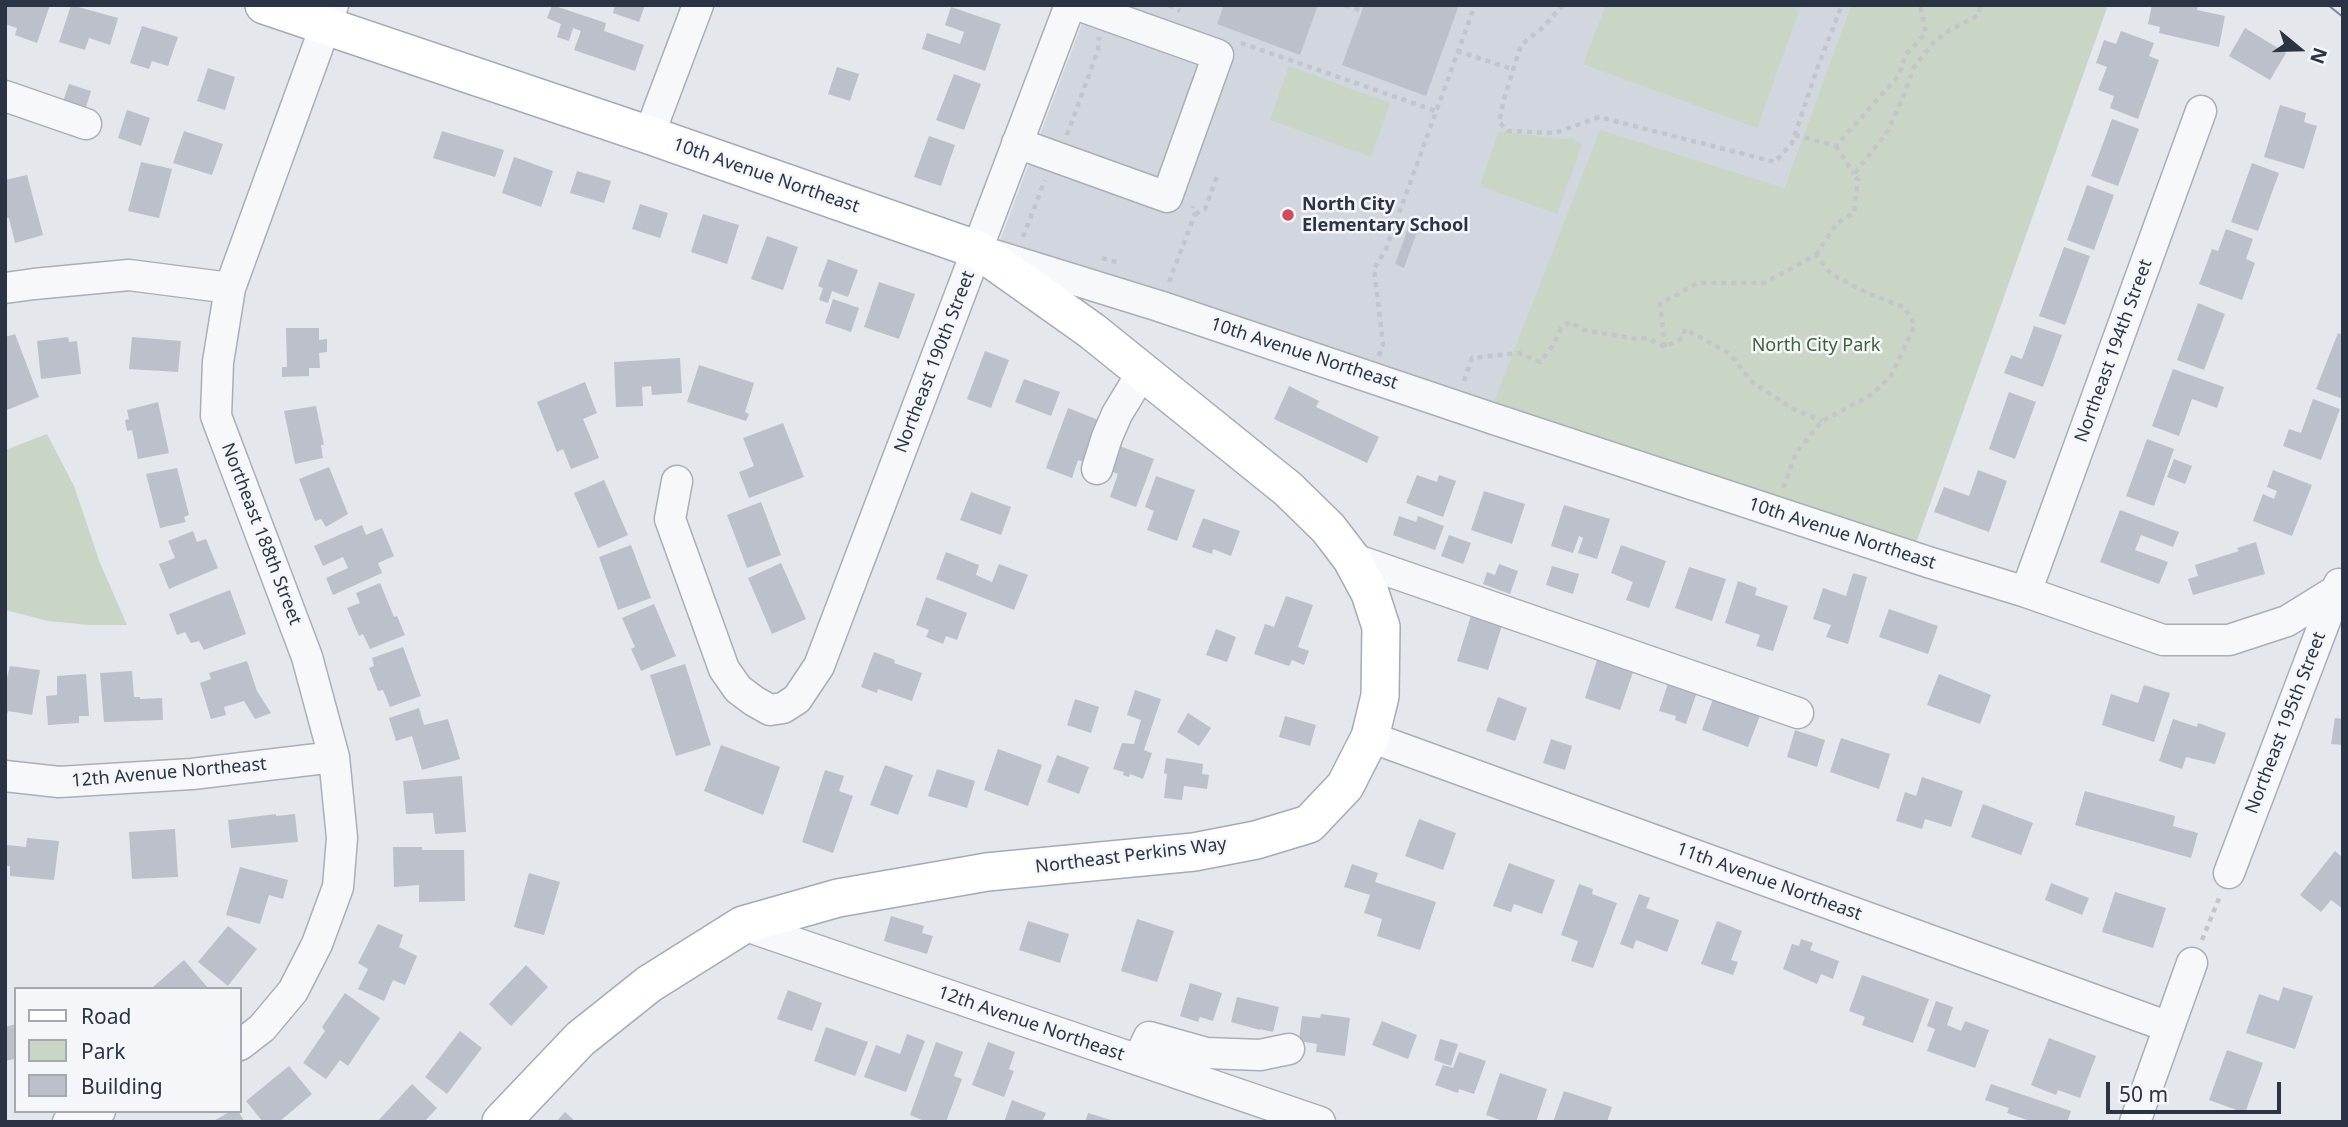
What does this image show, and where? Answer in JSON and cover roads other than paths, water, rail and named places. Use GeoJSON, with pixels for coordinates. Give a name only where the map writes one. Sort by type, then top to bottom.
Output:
{"type":"FeatureCollection","features":[{"type":"Feature","properties":{"kind":"main road","name":"10th Avenue Northeast"},"geometry":{"type":"LineString","coordinates":[[264,5],[329,16],[649,135],[978,250]]}},
{"type":"Feature","properties":{"kind":"main road","name":"Northeast Perkins Way"},"geometry":{"type":"LineString","coordinates":[[502,1122],[580,1039],[649,984],[743,925],[838,898],[987,872],[1194,852],[1277,834],[1309,824],[1345,786],[1370,737],[1380,696],[1381,627],[1370,593],[1351,558],[1328,528],[1288,489],[1092,331],[978,250]]}},
{"type":"Feature","properties":{"kind":"street"},"geometry":{"type":"LineString","coordinates":[[649,135],[698,5]]}},
{"type":"Feature","properties":{"kind":"street","name":"Northeast 190th Street"},"geometry":{"type":"LineString","coordinates":[[677,481],[670,519],[724,669],[738,689],[754,701],[770,710],[783,708],[797,699],[819,666],[1070,5]]}},
{"type":"Feature","properties":{"kind":"street"},"geometry":{"type":"LineString","coordinates":[[1017,143],[1167,197],[1217,55],[1078,5]]}},
{"type":"Feature","properties":{"kind":"street","name":"Northeast 188th Street"},"geometry":{"type":"LineString","coordinates":[[242,1043],[262,1028],[293,991],[317,944],[338,887],[342,838],[334,757],[307,657],[216,416],[218,362],[230,288],[329,16]]}},
{"type":"Feature","properties":{"kind":"street"},"geometry":{"type":"LineString","coordinates":[[5,96],[86,124]]}},
{"type":"Feature","properties":{"kind":"street","name":"Northeast 194th Street"},"geometry":{"type":"LineString","coordinates":[[2026,592],[2201,111]]}},
{"type":"Feature","properties":{"kind":"street","name":"10th Avenue Northeast"},"geometry":{"type":"LineString","coordinates":[[978,250],[1111,290],[2163,639],[2229,640],[2287,621],[2341,585]]}},
{"type":"Feature","properties":{"kind":"street"},"geometry":{"type":"LineString","coordinates":[[5,288],[129,275],[230,288]]}},
{"type":"Feature","properties":{"kind":"street"},"geometry":{"type":"LineString","coordinates":[[1097,469],[1117,414],[1143,371]]}},
{"type":"Feature","properties":{"kind":"street"},"geometry":{"type":"LineString","coordinates":[[1351,558],[1798,713]]}},
{"type":"Feature","properties":{"kind":"street","name":"Northeast 195th Street"},"geometry":{"type":"LineString","coordinates":[[2229,873],[2341,585]]}},
{"type":"Feature","properties":{"kind":"street","name":"11th Avenue Northeast"},"geometry":{"type":"LineString","coordinates":[[1370,737],[2169,1027]]}},
{"type":"Feature","properties":{"kind":"street","name":"12th Avenue Northeast"},"geometry":{"type":"LineString","coordinates":[[5,776],[59,782],[192,774],[334,757]]}},
{"type":"Feature","properties":{"kind":"street","name":"12th Avenue Northeast"},"geometry":{"type":"LineString","coordinates":[[743,925],[1320,1122]]}},
{"type":"Feature","properties":{"kind":"street"},"geometry":{"type":"LineString","coordinates":[[2135,1122],[2192,964]]}},
{"type":"Feature","properties":{"kind":"street"},"geometry":{"type":"LineString","coordinates":[[1138,1060],[1149,1037],[1206,1053],[1260,1055],[1289,1049]]}},
{"type":"Feature","properties":{"kind":"street"},"geometry":{"type":"LineString","coordinates":[[68,1122],[94,1113]]}},
{"type":"Feature","properties":{"kind":"tram line"},"geometry":{"type":"LineString","coordinates":[[2328,5],[2343,17]]}},
{"type":"Feature","properties":{"kind":"place","name":"North City Elementary School"},"geometry":{"type":"Point","coordinates":[1288,215]}},
{"type":"Feature","properties":{"kind":"park label","name":"North City Park"},"geometry":{"type":"Point","coordinates":[1816,346]}}]}
